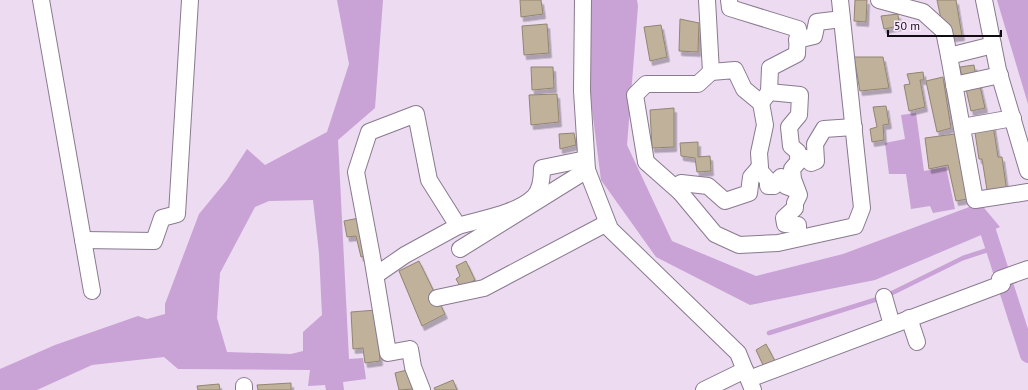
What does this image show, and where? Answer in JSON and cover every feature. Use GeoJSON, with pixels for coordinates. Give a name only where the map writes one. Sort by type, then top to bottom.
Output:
{"type":"FeatureCollection","features":[{"type":"Feature","properties":{"kind":"street"},"geometry":{"type":"LineString","coordinates":[[41,0],[92,291]]}},
{"type":"Feature","properties":{"kind":"street"},"geometry":{"type":"LineString","coordinates":[[83,240],[154,241],[162,218],[177,214],[190,0]]}},
{"type":"Feature","properties":{"kind":"street"},"geometry":{"type":"LineString","coordinates":[[583,0],[582,91],[586,164],[607,223],[610,229],[738,353],[749,380]]}},
{"type":"Feature","properties":{"kind":"street"},"geometry":{"type":"LineString","coordinates":[[707,0],[711,72]]}},
{"type":"Feature","properties":{"kind":"street"},"geometry":{"type":"LineString","coordinates":[[680,192],[681,184],[708,186],[725,201],[749,193],[751,177],[760,167],[759,153],[765,125],[765,98],[770,68],[797,54],[798,29],[730,8],[729,0]]}},
{"type":"Feature","properties":{"kind":"street"},"geometry":{"type":"LineString","coordinates":[[798,238],[798,225],[784,224],[784,218],[795,208],[795,203],[799,195],[796,189],[792,169],[799,161],[798,152],[791,146],[789,127],[799,115],[800,94],[765,98],[744,88],[735,70],[711,72],[698,84],[646,84],[635,95],[646,162],[680,192],[716,234],[739,245],[778,242],[798,238],[855,226],[862,208],[840,0]]}},
{"type":"Feature","properties":{"kind":"street"},"geometry":{"type":"LineString","coordinates":[[879,0],[923,12],[944,31],[975,200],[1028,192]]}},
{"type":"Feature","properties":{"kind":"street"},"geometry":{"type":"LineString","coordinates":[[984,0],[1000,75],[1028,171]]}},
{"type":"Feature","properties":{"kind":"street"},"geometry":{"type":"LineString","coordinates":[[798,40],[814,36],[817,22],[842,19]]}},
{"type":"Feature","properties":{"kind":"street"},"geometry":{"type":"LineString","coordinates":[[949,56],[993,45]]}},
{"type":"Feature","properties":{"kind":"street"},"geometry":{"type":"LineString","coordinates":[[954,84],[1000,75]]}},
{"type":"Feature","properties":{"kind":"street"},"geometry":{"type":"LineString","coordinates":[[422,390],[413,367],[410,350],[388,353],[376,275],[356,172],[369,132],[416,114],[429,180],[458,226]]}},
{"type":"Feature","properties":{"kind":"street"},"geometry":{"type":"LineString","coordinates":[[962,126],[1013,118]]}},
{"type":"Feature","properties":{"kind":"street"},"geometry":{"type":"LineString","coordinates":[[798,158],[806,158],[811,163],[816,161],[815,144],[824,129],[854,127]]}},
{"type":"Feature","properties":{"kind":"street"},"geometry":{"type":"LineString","coordinates":[[376,275],[405,255],[458,226],[514,210],[535,197],[542,180],[542,168],[586,164]]}},
{"type":"Feature","properties":{"kind":"street"},"geometry":{"type":"LineString","coordinates":[[460,249],[586,164]]}},
{"type":"Feature","properties":{"kind":"street"},"geometry":{"type":"LineString","coordinates":[[758,169],[768,180],[768,186],[774,186],[781,177],[785,178],[786,186],[796,189]]}},
{"type":"Feature","properties":{"kind":"street"},"geometry":{"type":"LineString","coordinates":[[437,298],[484,288],[607,223]]}},
{"type":"Feature","properties":{"kind":"street"},"geometry":{"type":"LineString","coordinates":[[704,390],[749,380],[909,318],[1002,284],[1000,279],[1028,269]]}},
{"type":"Feature","properties":{"kind":"street"},"geometry":{"type":"LineString","coordinates":[[884,297],[892,325]]}},
{"type":"Feature","properties":{"kind":"street"},"geometry":{"type":"LineString","coordinates":[[909,318],[917,342]]}},
{"type":"Feature","properties":{"kind":"shaded area"},"geometry":{"type":"Polygon","coordinates":[[[337,0],[383,0],[375,108],[338,140],[349,359],[363,358],[366,379],[343,382],[344,390],[326,390],[325,385],[308,386],[310,370],[178,369],[164,357],[92,365],[37,390],[0,390],[0,369],[55,345],[138,316],[147,319],[165,314],[165,304],[199,214],[227,180],[247,149],[265,165],[327,132],[349,64],[337,0]],[[313,200],[269,201],[255,207],[220,273],[217,318],[227,352],[291,354],[303,351],[303,332],[322,315],[319,253],[313,200]]]}},
{"type":"Feature","properties":{"kind":"shaded area"},"geometry":{"type":"Polygon","coordinates":[[[575,0],[637,0],[638,6],[627,145],[672,241],[756,276],[843,254],[980,203],[1000,227],[875,280],[750,305],[656,257],[601,180],[579,7],[575,0]]]}},
{"type":"Feature","properties":{"kind":"shaded area"},"geometry":{"type":"Polygon","coordinates":[[[997,0],[1028,0],[1028,104],[997,0]]]}},
{"type":"Feature","properties":{"kind":"shaded area"},"geometry":{"type":"Polygon","coordinates":[[[916,113],[924,171],[946,167],[955,209],[933,213],[930,206],[911,209],[906,174],[889,174],[885,143],[905,139],[901,115],[916,113]]]}},
{"type":"Feature","properties":{"kind":"building"},"geometry":{"type":"Polygon","coordinates":[[[520,0],[541,0],[543,14],[521,17],[520,0]]]}},
{"type":"Feature","properties":{"kind":"building"},"geometry":{"type":"Polygon","coordinates":[[[855,0],[867,0],[866,22],[854,21],[855,0]]]}},
{"type":"Feature","properties":{"kind":"building"},"geometry":{"type":"Polygon","coordinates":[[[937,0],[956,0],[962,36],[945,38],[937,0]]]}},
{"type":"Feature","properties":{"kind":"building"},"geometry":{"type":"Polygon","coordinates":[[[898,14],[899,26],[884,29],[881,16],[898,14]]]}},
{"type":"Feature","properties":{"kind":"building"},"geometry":{"type":"Polygon","coordinates":[[[680,19],[699,23],[698,52],[679,51],[680,19]]]}},
{"type":"Feature","properties":{"kind":"building"},"geometry":{"type":"Polygon","coordinates":[[[547,24],[549,53],[524,55],[522,26],[547,24]]]}},
{"type":"Feature","properties":{"kind":"building"},"geometry":{"type":"Polygon","coordinates":[[[661,25],[667,57],[650,61],[644,27],[661,25]]]}},
{"type":"Feature","properties":{"kind":"building"},"geometry":{"type":"Polygon","coordinates":[[[854,57],[883,57],[889,88],[860,91],[854,57]]]}},
{"type":"Feature","properties":{"kind":"building"},"geometry":{"type":"Polygon","coordinates":[[[974,65],[976,77],[962,79],[960,67],[974,65]]]}},
{"type":"Feature","properties":{"kind":"building"},"geometry":{"type":"Polygon","coordinates":[[[531,67],[553,67],[554,88],[532,90],[531,67]]]}},
{"type":"Feature","properties":{"kind":"building"},"geometry":{"type":"Polygon","coordinates":[[[923,72],[924,80],[920,80],[925,107],[909,111],[904,85],[910,84],[907,74],[923,72]]]}},
{"type":"Feature","properties":{"kind":"building"},"geometry":{"type":"Polygon","coordinates":[[[943,77],[951,128],[937,132],[926,81],[943,77]]]}},
{"type":"Feature","properties":{"kind":"building"},"geometry":{"type":"Polygon","coordinates":[[[979,82],[985,108],[971,111],[965,85],[979,82]]]}},
{"type":"Feature","properties":{"kind":"building"},"geometry":{"type":"Polygon","coordinates":[[[557,94],[559,122],[531,125],[529,95],[557,94]]]}},
{"type":"Feature","properties":{"kind":"building"},"geometry":{"type":"Polygon","coordinates":[[[886,106],[889,124],[883,125],[884,140],[872,142],[870,129],[877,127],[873,107],[886,106]]]}},
{"type":"Feature","properties":{"kind":"building"},"geometry":{"type":"Polygon","coordinates":[[[674,108],[674,147],[652,148],[650,110],[674,108]]]}},
{"type":"Feature","properties":{"kind":"building"},"geometry":{"type":"Polygon","coordinates":[[[993,125],[998,157],[1002,157],[1007,193],[988,196],[982,159],[979,159],[974,126],[993,125]]]}},
{"type":"Feature","properties":{"kind":"building"},"geometry":{"type":"Polygon","coordinates":[[[574,133],[576,145],[560,149],[559,134],[574,133]]]}},
{"type":"Feature","properties":{"kind":"building"},"geometry":{"type":"Polygon","coordinates":[[[955,134],[968,199],[956,201],[948,165],[929,169],[925,138],[955,134]]]}},
{"type":"Feature","properties":{"kind":"building"},"geometry":{"type":"Polygon","coordinates":[[[698,142],[698,157],[710,156],[711,171],[697,172],[695,158],[681,156],[680,143],[698,142]]]}},
{"type":"Feature","properties":{"kind":"building"},"geometry":{"type":"Polygon","coordinates":[[[359,218],[369,255],[361,257],[356,236],[347,237],[344,221],[359,218]]]}},
{"type":"Feature","properties":{"kind":"building"},"geometry":{"type":"Polygon","coordinates":[[[419,261],[445,314],[422,326],[399,271],[419,261]]]}},
{"type":"Feature","properties":{"kind":"building"},"geometry":{"type":"Polygon","coordinates":[[[466,261],[475,280],[461,288],[456,279],[460,276],[456,266],[466,261]]]}},
{"type":"Feature","properties":{"kind":"building"},"geometry":{"type":"Polygon","coordinates":[[[377,310],[380,361],[365,363],[363,348],[353,349],[351,312],[377,310]]]}},
{"type":"Feature","properties":{"kind":"building"},"geometry":{"type":"Polygon","coordinates":[[[766,344],[775,361],[763,365],[756,350],[766,344]]]}},
{"type":"Feature","properties":{"kind":"building"},"geometry":{"type":"Polygon","coordinates":[[[407,370],[413,389],[399,390],[395,373],[407,370]]]}},
{"type":"Feature","properties":{"kind":"building"},"geometry":{"type":"Polygon","coordinates":[[[453,380],[457,390],[435,390],[434,388],[453,380]]]}},
{"type":"Feature","properties":{"kind":"building"},"geometry":{"type":"Polygon","coordinates":[[[291,383],[291,390],[258,390],[257,385],[291,383]]]}},
{"type":"Feature","properties":{"kind":"building"},"geometry":{"type":"Polygon","coordinates":[[[219,384],[220,390],[198,390],[197,386],[219,384]]]}},
{"type":"Feature","properties":{"kind":"waterway"},"geometry":{"type":"LineString","coordinates":[[988,231],[1028,355]]}},
{"type":"Feature","properties":{"kind":"waterway"},"geometry":{"type":"LineString","coordinates":[[769,333],[884,297],[963,258],[994,248]]}}]}
